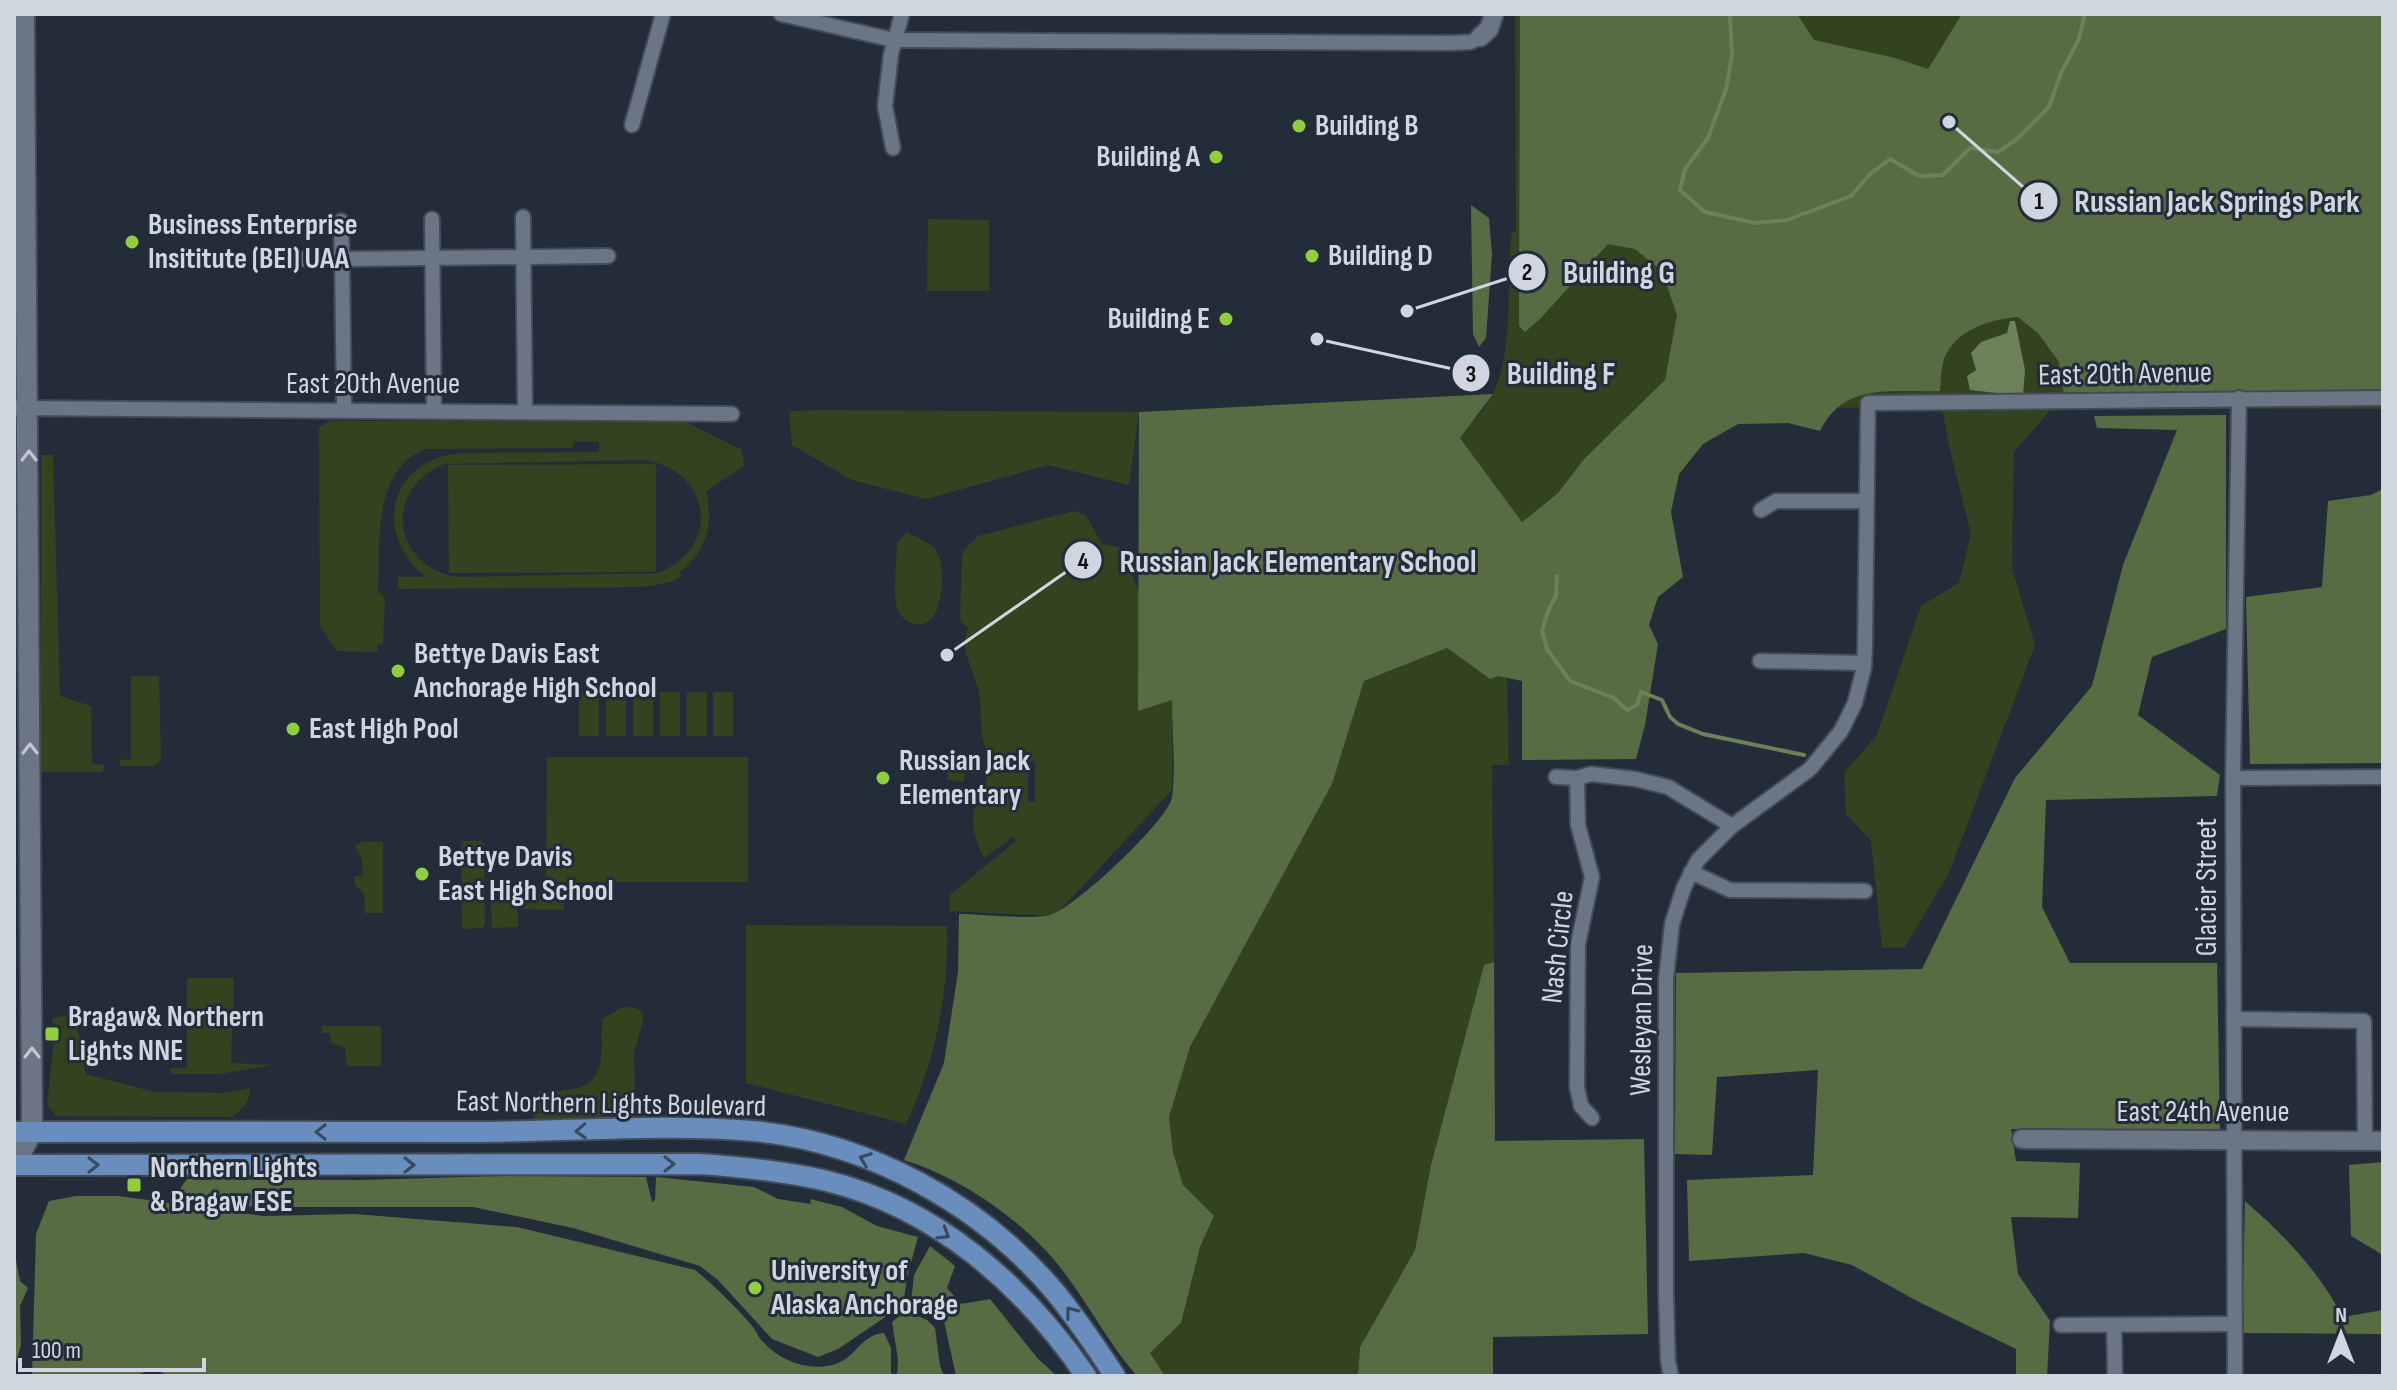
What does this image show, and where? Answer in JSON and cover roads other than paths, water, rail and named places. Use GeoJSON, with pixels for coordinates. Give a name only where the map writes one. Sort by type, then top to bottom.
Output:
{"type":"FeatureCollection","features":[{"type":"Feature","properties":{"kind":"main road"},"geometry":{"type":"LineString","coordinates":[[14,1165],[23,1132],[20,112],[24,14]]}},
{"type":"Feature","properties":{"kind":"main road","name":"East Northern Lights Boulevard"},"geometry":{"type":"LineString","coordinates":[[23,1132],[705,1129],[753,1131],[796,1138],[835,1147],[908,1177],[939,1193],[994,1231],[1054,1291],[1115,1376]]}},
{"type":"Feature","properties":{"kind":"main road","name":"East Northern Lights Boulevard"},"geometry":{"type":"LineString","coordinates":[[14,1165],[699,1164],[789,1173],[872,1196],[943,1232],[1003,1277],[1031,1305],[1086,1376]]}},
{"type":"Feature","properties":{"kind":"street"},"geometry":{"type":"LineString","coordinates":[[632,125],[663,14]]}},
{"type":"Feature","properties":{"kind":"street"},"geometry":{"type":"LineString","coordinates":[[781,14],[894,40],[1449,43],[1471,42],[1480,37],[1489,29],[1494,14]]}},
{"type":"Feature","properties":{"kind":"street"},"geometry":{"type":"LineString","coordinates":[[893,148],[885,106],[894,40],[902,14]]}},
{"type":"Feature","properties":{"kind":"street"},"geometry":{"type":"LineString","coordinates":[[523,217],[525,411]]}},
{"type":"Feature","properties":{"kind":"street"},"geometry":{"type":"LineString","coordinates":[[432,219],[434,410]]}},
{"type":"Feature","properties":{"kind":"street"},"geometry":{"type":"LineString","coordinates":[[341,221],[344,410]]}},
{"type":"Feature","properties":{"kind":"street"},"geometry":{"type":"LineString","coordinates":[[302,259],[608,256]]}},
{"type":"Feature","properties":{"kind":"street","name":"Glacier Street"},"geometry":{"type":"LineString","coordinates":[[2235,1376],[2233,778],[2239,398]]}},
{"type":"Feature","properties":{"kind":"street","name":"East 20th Avenue"},"geometry":{"type":"LineString","coordinates":[[1868,403],[2383,398]]}},
{"type":"Feature","properties":{"kind":"street","name":"Wesleyan Drive"},"geometry":{"type":"LineString","coordinates":[[1671,1376],[1666,1283],[1666,979],[1672,924],[1698,860],[1732,826],[1810,769],[1841,731],[1855,703],[1864,663],[1868,403]]}},
{"type":"Feature","properties":{"kind":"street","name":"East 20th Avenue"},"geometry":{"type":"LineString","coordinates":[[21,408],[732,414]]}},
{"type":"Feature","properties":{"kind":"street"},"geometry":{"type":"LineString","coordinates":[[1761,510],[1776,501],[1865,501]]}},
{"type":"Feature","properties":{"kind":"street"},"geometry":{"type":"LineString","coordinates":[[1760,661],[1864,663]]}},
{"type":"Feature","properties":{"kind":"street"},"geometry":{"type":"LineString","coordinates":[[1556,777],[1577,778],[1591,774],[1668,787],[1732,826]]}},
{"type":"Feature","properties":{"kind":"street"},"geometry":{"type":"LineString","coordinates":[[2233,778],[2383,777]]}},
{"type":"Feature","properties":{"kind":"street","name":"Nash Circle"},"geometry":{"type":"LineString","coordinates":[[1577,778],[1578,825],[1592,877],[1578,944],[1577,1087],[1581,1106],[1592,1118]]}},
{"type":"Feature","properties":{"kind":"street"},"geometry":{"type":"LineString","coordinates":[[1691,872],[1730,890],[1865,891]]}},
{"type":"Feature","properties":{"kind":"street"},"geometry":{"type":"LineString","coordinates":[[2234,1019],[2364,1021],[2374,1141]]}},
{"type":"Feature","properties":{"kind":"street","name":"East 24th Avenue"},"geometry":{"type":"LineString","coordinates":[[2022,1139],[2374,1141]]}},
{"type":"Feature","properties":{"kind":"street"},"geometry":{"type":"LineString","coordinates":[[2061,1325],[2234,1324]]}},
{"type":"Feature","properties":{"kind":"street"},"geometry":{"type":"LineString","coordinates":[[2114,1325],[2115,1376]]}},
{"type":"Feature","properties":{"kind":"waterway"},"geometry":{"type":"LineString","coordinates":[[1730,14],[1732,55],[1726,89],[1708,138],[1685,169],[1680,190],[1705,212],[1755,223],[1787,220],[1851,196],[1870,174],[1890,159],[1919,176],[1943,175],[1970,148],[1998,152],[2017,139],[2049,107],[2061,73],[2079,39],[2085,14]]}},
{"type":"Feature","properties":{"kind":"waterway"},"geometry":{"type":"LineString","coordinates":[[1557,576],[1556,596],[1542,631],[1547,649],[1570,681],[1614,698],[1627,710],[1637,705],[1641,692],[1662,700],[1670,717],[1678,724],[1703,734],[1804,755]]}},
{"type":"Feature","properties":{"kind":"place","name":"Russian Jack Springs Park"},"geometry":{"type":"Point","coordinates":[1949,122]}},
{"type":"Feature","properties":{"kind":"place","name":"Building B"},"geometry":{"type":"Point","coordinates":[1299,126]}},
{"type":"Feature","properties":{"kind":"place","name":"Building A"},"geometry":{"type":"Point","coordinates":[1216,157]}},
{"type":"Feature","properties":{"kind":"place","name":"Business Enterprise Insititute (BEI) UAA"},"geometry":{"type":"Point","coordinates":[132,242]}},
{"type":"Feature","properties":{"kind":"place","name":"Building D"},"geometry":{"type":"Point","coordinates":[1312,256]}},
{"type":"Feature","properties":{"kind":"place","name":"Building G"},"geometry":{"type":"Point","coordinates":[1407,311]}},
{"type":"Feature","properties":{"kind":"place","name":"Building E"},"geometry":{"type":"Point","coordinates":[1226,319]}},
{"type":"Feature","properties":{"kind":"place","name":"Building F"},"geometry":{"type":"Point","coordinates":[1317,339]}},
{"type":"Feature","properties":{"kind":"place","name":"Russian Jack Elementary School"},"geometry":{"type":"Point","coordinates":[947,655]}},
{"type":"Feature","properties":{"kind":"place","name":"Bettye Davis East Anchorage High School"},"geometry":{"type":"Point","coordinates":[398,671]}},
{"type":"Feature","properties":{"kind":"place","name":"East High Pool"},"geometry":{"type":"Point","coordinates":[293,729]}},
{"type":"Feature","properties":{"kind":"place","name":"Russian Jack Elementary"},"geometry":{"type":"Point","coordinates":[883,778]}},
{"type":"Feature","properties":{"kind":"place","name":"Bettye Davis East High School"},"geometry":{"type":"Point","coordinates":[422,874]}},
{"type":"Feature","properties":{"kind":"place","name":"Bragaw& Northern Lights NNE"},"geometry":{"type":"Point","coordinates":[52,1034]}},
{"type":"Feature","properties":{"kind":"place","name":"Northern Lights & Bragaw ESE"},"geometry":{"type":"Point","coordinates":[134,1185]}},
{"type":"Feature","properties":{"kind":"place","name":"University of Alaska Anchorage"},"geometry":{"type":"Point","coordinates":[755,1288]}}]}
